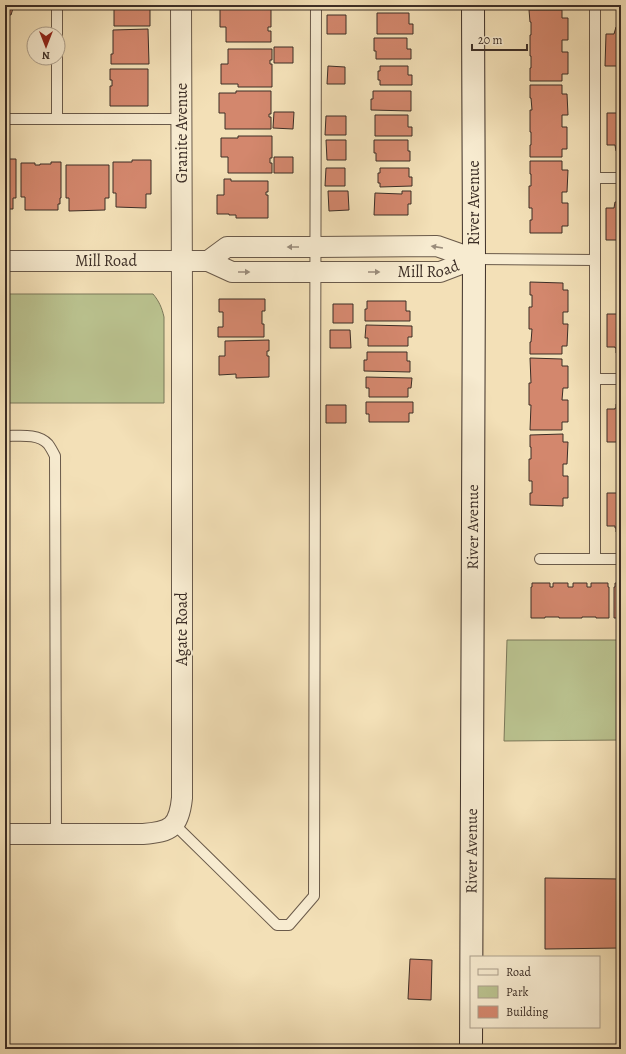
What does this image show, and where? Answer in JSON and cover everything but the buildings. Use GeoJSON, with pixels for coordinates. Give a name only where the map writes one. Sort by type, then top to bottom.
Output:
{"type":"FeatureCollection","features":[{"type":"Feature","properties":{"kind":"street","name":"Granite Avenue"},"geometry":{"type":"LineString","coordinates":[[181,5],[182,260]]}},
{"type":"Feature","properties":{"kind":"street","name":"River Avenue"},"geometry":{"type":"LineString","coordinates":[[471,956],[474,259],[473,5]]}},
{"type":"Feature","properties":{"kind":"street","name":"Mill Road"},"geometry":{"type":"LineString","coordinates":[[208,261],[227,247],[437,246],[474,259]]}},
{"type":"Feature","properties":{"kind":"street","name":"Mill Road"},"geometry":{"type":"LineString","coordinates":[[5,261],[182,260],[208,261],[232,272],[440,272],[474,259]]}},
{"type":"Feature","properties":{"kind":"street","name":"Agate Road"},"geometry":{"type":"LineString","coordinates":[[174,824],[181,810],[182,798],[182,260]]}},
{"type":"Feature","properties":{"kind":"street"},"geometry":{"type":"LineString","coordinates":[[5,834],[148,834],[164,831],[174,824]]}},
{"type":"Feature","properties":{"kind":"street","name":"River Avenue"},"geometry":{"type":"LineString","coordinates":[[471,1028],[471,1049]]}},
{"type":"Feature","properties":{"kind":"lane"},"geometry":{"type":"LineString","coordinates":[[56,5],[57,26]]}},
{"type":"Feature","properties":{"kind":"lane"},"geometry":{"type":"LineString","coordinates":[[174,824],[277,925],[289,925],[314,896],[316,5]]}},
{"type":"Feature","properties":{"kind":"lane"},"geometry":{"type":"LineString","coordinates":[[595,5],[595,559]]}},
{"type":"Feature","properties":{"kind":"lane"},"geometry":{"type":"LineString","coordinates":[[57,66],[57,119]]}},
{"type":"Feature","properties":{"kind":"lane"},"geometry":{"type":"LineString","coordinates":[[5,120],[182,119]]}},
{"type":"Feature","properties":{"kind":"lane"},"geometry":{"type":"LineString","coordinates":[[595,178],[621,178]]}},
{"type":"Feature","properties":{"kind":"lane"},"geometry":{"type":"LineString","coordinates":[[474,259],[595,260]]}},
{"type":"Feature","properties":{"kind":"lane"},"geometry":{"type":"LineString","coordinates":[[595,379],[621,379]]}},
{"type":"Feature","properties":{"kind":"lane"},"geometry":{"type":"LineString","coordinates":[[5,436],[34,436],[42,439],[49,445],[55,456],[56,834]]}},
{"type":"Feature","properties":{"kind":"lane"},"geometry":{"type":"LineString","coordinates":[[540,559],[621,559]]}},
{"type":"Feature","properties":{"kind":"green space"},"geometry":{"type":"Polygon","coordinates":[[[5,294],[153,294],[160,305],[164,317],[164,403],[5,403],[5,294]]]}},
{"type":"Feature","properties":{"kind":"green space"},"geometry":{"type":"Polygon","coordinates":[[[507,640],[621,640],[621,740],[504,741],[507,640]]]}}]}
